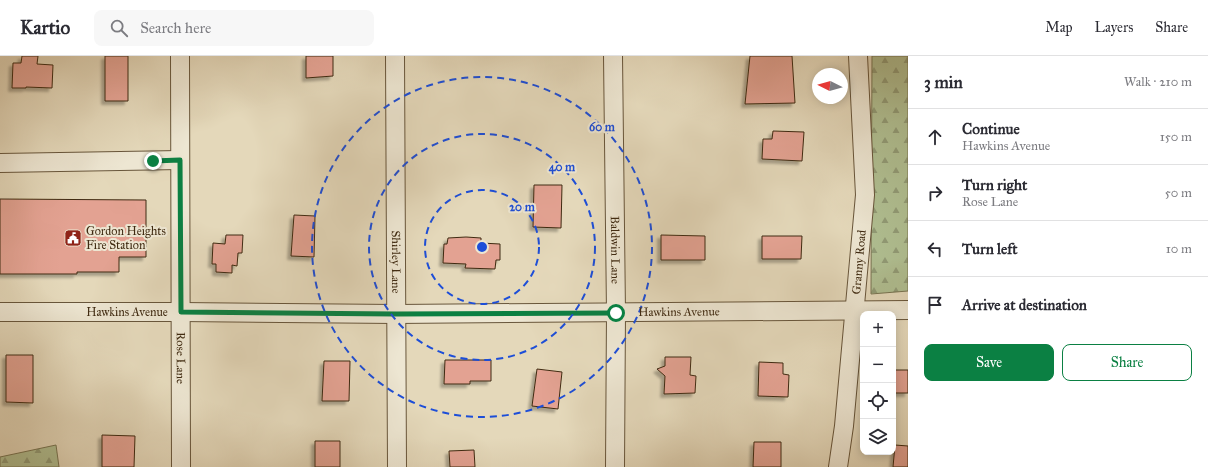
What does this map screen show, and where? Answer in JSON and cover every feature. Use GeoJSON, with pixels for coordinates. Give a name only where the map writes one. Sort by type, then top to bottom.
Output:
{"type":"FeatureCollection","features":[{"type":"Feature","properties":{"kind":"street","name":"Rose Lane"},"geometry":{"type":"LineString","coordinates":[[180,56],[181,467]]}},
{"type":"Feature","properties":{"kind":"street","name":"Shirley Lane"},"geometry":{"type":"LineString","coordinates":[[395,56],[397,467]]}},
{"type":"Feature","properties":{"kind":"street","name":"Baldwin Lane"},"geometry":{"type":"LineString","coordinates":[[613,56],[616,313],[615,467]]}},
{"type":"Feature","properties":{"kind":"street","name":"Granny Road"},"geometry":{"type":"LineString","coordinates":[[838,467],[844,426],[865,195],[858,56]]}},
{"type":"Feature","properties":{"kind":"street"},"geometry":{"type":"LineString","coordinates":[[0,163],[180,160]]}},
{"type":"Feature","properties":{"kind":"street","name":"Hawkins Avenue"},"geometry":{"type":"LineString","coordinates":[[0,312],[396,314],[908,310]]}},
{"type":"Feature","properties":{"kind":"green space"},"geometry":{"type":"Polygon","coordinates":[[[872,56],[908,56],[908,291],[871,294],[872,56]]]}},
{"type":"Feature","properties":{"kind":"green space"},"geometry":{"type":"Polygon","coordinates":[[[56,445],[59,467],[0,467],[0,457],[56,445]]]}},
{"type":"Feature","properties":{"kind":"building"},"geometry":{"type":"Polygon","coordinates":[[[22,56],[38,56],[37,64],[53,65],[52,88],[12,88],[13,63],[21,63],[22,56]]]}},
{"type":"Feature","properties":{"kind":"building"},"geometry":{"type":"Polygon","coordinates":[[[105,56],[128,56],[128,101],[105,101],[105,56]]]}},
{"type":"Feature","properties":{"kind":"building"},"geometry":{"type":"Polygon","coordinates":[[[306,56],[333,56],[333,76],[306,78],[306,56]]]}},
{"type":"Feature","properties":{"kind":"building"},"geometry":{"type":"Polygon","coordinates":[[[750,56],[792,56],[795,103],[745,104],[750,56]]]}},
{"type":"Feature","properties":{"kind":"building"},"geometry":{"type":"Polygon","coordinates":[[[773,131],[804,132],[802,161],[762,159],[763,139],[772,139],[773,131]]]}},
{"type":"Feature","properties":{"kind":"building"},"geometry":{"type":"Polygon","coordinates":[[[534,185],[562,185],[561,228],[533,227],[534,185]]]}},
{"type":"Feature","properties":{"kind":"building","name":"Gordon Heights Fire Station"},"geometry":{"type":"Polygon","coordinates":[[[0,199],[146,200],[146,257],[119,257],[119,272],[77,272],[77,274],[0,274],[0,199]]]}},
{"type":"Feature","properties":{"kind":"building"},"geometry":{"type":"Polygon","coordinates":[[[294,215],[315,216],[314,257],[291,256],[294,215]]]}},
{"type":"Feature","properties":{"kind":"building"},"geometry":{"type":"Polygon","coordinates":[[[226,235],[243,235],[242,253],[238,253],[237,266],[232,265],[232,273],[216,272],[216,264],[212,264],[213,243],[225,244],[226,235]]]}},
{"type":"Feature","properties":{"kind":"building"},"geometry":{"type":"Polygon","coordinates":[[[661,235],[705,236],[705,260],[661,260],[661,235]]]}},
{"type":"Feature","properties":{"kind":"building"},"geometry":{"type":"Polygon","coordinates":[[[762,236],[802,236],[801,259],[762,259],[762,236]]]}},
{"type":"Feature","properties":{"kind":"building"},"geometry":{"type":"Polygon","coordinates":[[[448,238],[481,238],[481,243],[500,244],[500,260],[496,260],[495,269],[465,268],[466,264],[443,263],[444,244],[447,244],[448,238]]]}},
{"type":"Feature","properties":{"kind":"building"},"geometry":{"type":"Polygon","coordinates":[[[6,355],[33,355],[33,403],[6,402],[6,355]]]}},
{"type":"Feature","properties":{"kind":"building"},"geometry":{"type":"Polygon","coordinates":[[[665,357],[691,357],[690,375],[696,376],[695,393],[664,394],[665,376],[657,369],[665,366],[665,357]]]}},
{"type":"Feature","properties":{"kind":"building"},"geometry":{"type":"Polygon","coordinates":[[[445,360],[491,360],[491,381],[470,381],[470,384],[444,384],[445,360]]]}},
{"type":"Feature","properties":{"kind":"building"},"geometry":{"type":"Polygon","coordinates":[[[324,361],[350,361],[349,401],[322,401],[324,361]]]}},
{"type":"Feature","properties":{"kind":"building"},"geometry":{"type":"Polygon","coordinates":[[[759,362],[783,363],[783,374],[789,375],[788,397],[758,396],[759,362]]]}},
{"type":"Feature","properties":{"kind":"building"},"geometry":{"type":"Polygon","coordinates":[[[537,369],[562,372],[558,409],[532,406],[537,369]]]}},
{"type":"Feature","properties":{"kind":"building"},"geometry":{"type":"Polygon","coordinates":[[[896,370],[908,370],[908,393],[896,393],[896,370]]]}},
{"type":"Feature","properties":{"kind":"building"},"geometry":{"type":"Polygon","coordinates":[[[102,435],[135,436],[134,467],[102,467],[102,435]]]}},
{"type":"Feature","properties":{"kind":"building"},"geometry":{"type":"Polygon","coordinates":[[[315,441],[340,441],[340,467],[315,467],[315,441]]]}},
{"type":"Feature","properties":{"kind":"building"},"geometry":{"type":"Polygon","coordinates":[[[754,442],[781,442],[781,467],[753,467],[754,442]]]}},
{"type":"Feature","properties":{"kind":"building"},"geometry":{"type":"Polygon","coordinates":[[[896,445],[908,446],[908,467],[893,467],[894,455],[896,455],[896,445]]]}},
{"type":"Feature","properties":{"kind":"building"},"geometry":{"type":"Polygon","coordinates":[[[474,450],[475,467],[450,467],[449,451],[474,450]]]}},
{"type":"Feature","properties":{"kind":"place","name":"Gordon Heights Fire Station"},"geometry":{"type":"Point","coordinates":[73,238]}},
{"type":"Feature","properties":{"kind":"route"},"geometry":{"type":"LineString","coordinates":[[153,161],[180,160],[181,312],[396,314],[616,313]]}}]}
